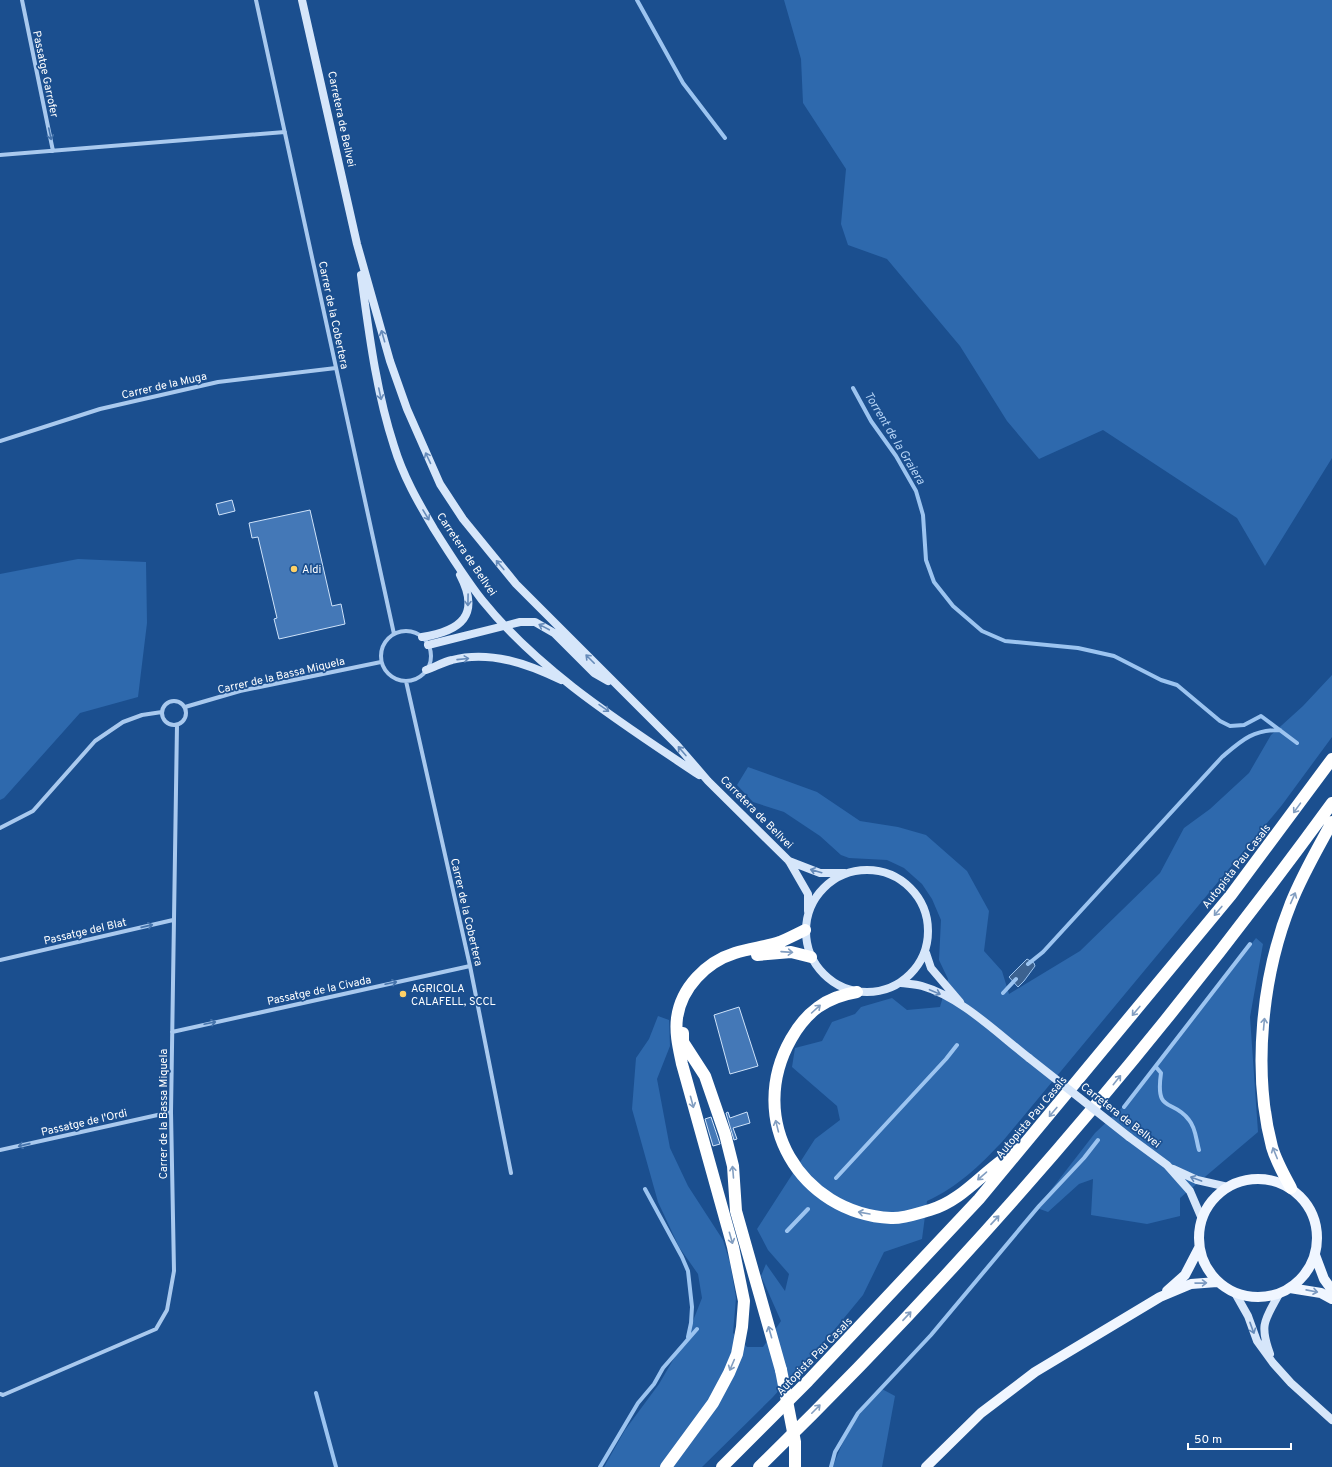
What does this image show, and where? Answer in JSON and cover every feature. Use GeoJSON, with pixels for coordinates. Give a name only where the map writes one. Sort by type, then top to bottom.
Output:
{"type":"FeatureCollection","features":[{"type":"Feature","properties":{"kind":"highway","name":"Autopista Pau Casals"},"geometry":{"type":"LineString","coordinates":[[722,1467],[764,1427],[979,1199],[1231,895],[1332,759]]}},
{"type":"Feature","properties":{"kind":"highway"},"geometry":{"type":"LineString","coordinates":[[760,1467],[926,1295],[1003,1211],[1113,1085],[1250,913],[1332,803]]}},
{"type":"Feature","properties":{"kind":"highway"},"geometry":{"type":"LineString","coordinates":[[1291,1188],[1272,1148],[1266,1114],[1262,1075],[1262,1037],[1267,991],[1278,943],[1290,904],[1332,822]]}},
{"type":"Feature","properties":{"kind":"highway"},"geometry":{"type":"LineString","coordinates":[[666,1467],[713,1403],[729,1373],[737,1354],[742,1327],[744,1301],[733,1247],[676,1039],[677,1018],[683,997],[692,983],[703,971],[720,958],[779,942],[805,930]]}},
{"type":"Feature","properties":{"kind":"highway"},"geometry":{"type":"LineString","coordinates":[[795,1467],[795,1442],[781,1370],[736,1211],[733,1166],[725,1134],[705,1076],[683,1042],[683,1019],[696,990],[707,977],[725,964],[756,955],[777,952],[791,952],[810,957]]}},
{"type":"Feature","properties":{"kind":"highway"},"geometry":{"type":"LineString","coordinates":[[857,992],[840,995],[822,1003],[806,1018],[794,1033],[785,1048],[775,1082],[775,1115],[786,1152],[798,1172],[815,1188],[843,1207],[858,1212],[892,1218],[931,1210],[960,1195],[1004,1157],[1025,1145]]}},
{"type":"Feature","properties":{"kind":"main road","name":"Carretera de Bellvei"},"geometry":{"type":"LineString","coordinates":[[302,0],[357,244],[390,361],[407,409],[440,484],[463,519],[516,584],[676,744],[708,780],[789,861],[808,894],[808,911]]}},
{"type":"Feature","properties":{"kind":"main road","name":"Carretera de Bellvei"},"geometry":{"type":"LineString","coordinates":[[357,244],[372,354],[384,413],[394,448],[412,492],[448,552],[483,600],[524,644],[572,685],[708,780]]}},
{"type":"Feature","properties":{"kind":"main road"},"geometry":{"type":"LineString","coordinates":[[422,637],[439,635],[457,628],[467,612],[469,595],[448,552]]}},
{"type":"Feature","properties":{"kind":"main road"},"geometry":{"type":"LineString","coordinates":[[428,645],[520,622],[535,622],[554,633],[594,673],[618,686]]}},
{"type":"Feature","properties":{"kind":"main road"},"geometry":{"type":"LineString","coordinates":[[426,670],[452,660],[480,657],[508,660],[535,668],[572,685]]}},
{"type":"Feature","properties":{"kind":"main road","name":"Carretera de Bellvei"},"geometry":{"type":"LineString","coordinates":[[789,861],[820,873],[846,873]]}},
{"type":"Feature","properties":{"kind":"main road"},"geometry":{"type":"LineString","coordinates":[[871,869],[895,876],[920,898],[929,923],[929,939],[926,953],[915,971],[901,983],[876,993],[857,992],[836,985],[822,974],[810,957],[805,930],[808,911],[823,887],[846,873],[871,869]]}},
{"type":"Feature","properties":{"kind":"main road","name":"Carretera de Bellvei"},"geometry":{"type":"LineString","coordinates":[[926,953],[931,968],[966,1008]]}},
{"type":"Feature","properties":{"kind":"main road","name":"Carretera de Bellvei"},"geometry":{"type":"LineString","coordinates":[[901,983],[922,986],[966,1008],[1167,1166],[1190,1190],[1202,1219]]}},
{"type":"Feature","properties":{"kind":"main road","name":"Carretera de Bellvei"},"geometry":{"type":"LineString","coordinates":[[1167,1166],[1197,1180],[1228,1187]]}},
{"type":"Feature","properties":{"kind":"main road"},"geometry":{"type":"LineString","coordinates":[[1253,1179],[1266,1179],[1279,1182],[1291,1188],[1308,1206],[1314,1217],[1317,1230],[1315,1255],[1306,1274],[1290,1288],[1279,1294],[1257,1298],[1235,1293],[1217,1282],[1206,1266],[1199,1248],[1198,1233],[1202,1219],[1212,1200],[1228,1187],[1240,1181],[1253,1179]]}},
{"type":"Feature","properties":{"kind":"main road"},"geometry":{"type":"LineString","coordinates":[[1160,1297],[1185,1275],[1199,1248]]}},
{"type":"Feature","properties":{"kind":"main road"},"geometry":{"type":"LineString","coordinates":[[1315,1255],[1324,1279],[1332,1290]]}},
{"type":"Feature","properties":{"kind":"main road"},"geometry":{"type":"LineString","coordinates":[[926,1467],[981,1413],[1006,1392],[1100,1332],[1160,1297],[1191,1284],[1217,1282]]}},
{"type":"Feature","properties":{"kind":"main road"},"geometry":{"type":"LineString","coordinates":[[1290,1288],[1321,1293],[1332,1299]]}},
{"type":"Feature","properties":{"kind":"main road"},"geometry":{"type":"LineString","coordinates":[[1235,1293],[1248,1316],[1257,1341],[1273,1363],[1296,1388],[1332,1420]]}},
{"type":"Feature","properties":{"kind":"main road"},"geometry":{"type":"LineString","coordinates":[[1273,1363],[1265,1341],[1263,1326],[1267,1314],[1279,1294]]}},
{"type":"Feature","properties":{"kind":"street","name":"Passatge Garrofer"},"geometry":{"type":"LineString","coordinates":[[22,0],[53,151]]}},
{"type":"Feature","properties":{"kind":"street","name":"Carrer de la Cobertera"},"geometry":{"type":"LineString","coordinates":[[256,0],[394,634]]}},
{"type":"Feature","properties":{"kind":"street"},"geometry":{"type":"LineString","coordinates":[[0,155],[285,132]]}},
{"type":"Feature","properties":{"kind":"street","name":"Carrer de la Muga"},"geometry":{"type":"LineString","coordinates":[[0,441],[100,409],[218,382],[336,368]]}},
{"type":"Feature","properties":{"kind":"street"},"geometry":{"type":"LineString","coordinates":[[406,631],[422,637],[428,645],[431,653],[430,663],[426,670],[414,680],[406,681],[396,679],[389,674],[381,662],[384,646],[387,641],[394,634],[406,631]]}},
{"type":"Feature","properties":{"kind":"street","name":"Carrer de la Bassa Miquela"},"geometry":{"type":"LineString","coordinates":[[185,707],[240,691],[381,662]]}},
{"type":"Feature","properties":{"kind":"street","name":"Carrer de la Cobertera"},"geometry":{"type":"LineString","coordinates":[[406,681],[470,966],[511,1172]]}},
{"type":"Feature","properties":{"kind":"street"},"geometry":{"type":"LineString","coordinates":[[170,701],[179,701],[185,707],[186,718],[177,725],[166,723],[162,712],[165,705],[170,701]]}},
{"type":"Feature","properties":{"kind":"street"},"geometry":{"type":"LineString","coordinates":[[0,828],[33,811],[95,740],[123,722],[142,715],[162,712]]}},
{"type":"Feature","properties":{"kind":"street","name":"Carrer de la Bassa Miquela"},"geometry":{"type":"LineString","coordinates":[[0,1394],[3,1395],[156,1329],[167,1310],[174,1271],[171,1112],[177,725]]}},
{"type":"Feature","properties":{"kind":"street","name":"Passatge del Blat"},"geometry":{"type":"LineString","coordinates":[[0,960],[173,920]]}},
{"type":"Feature","properties":{"kind":"street","name":"Passatge de la Civada"},"geometry":{"type":"LineString","coordinates":[[172,1032],[470,966]]}},
{"type":"Feature","properties":{"kind":"street","name":"Passatge de l'Ordi"},"geometry":{"type":"LineString","coordinates":[[0,1150],[171,1112]]}},
{"type":"Feature","properties":{"kind":"shaded area"},"geometry":{"type":"Polygon","coordinates":[[[784,0],[1332,0],[1332,458],[1265,566],[1237,518],[1103,430],[1039,459],[1007,421],[960,346],[887,259],[848,245],[841,224],[846,169],[803,103],[801,59],[784,0]]]}},
{"type":"Feature","properties":{"kind":"shaded area"},"geometry":{"type":"Polygon","coordinates":[[[78,559],[146,562],[147,623],[138,697],[80,713],[4,798],[0,800],[0,574],[78,559]]]}},
{"type":"Feature","properties":{"kind":"shaded area"},"geometry":{"type":"Polygon","coordinates":[[[1332,675],[1332,737],[1282,805],[1002,1142],[968,1175],[949,1189],[927,1201],[922,1239],[884,1252],[863,1295],[835,1329],[772,1398],[702,1467],[604,1467],[625,1430],[659,1384],[687,1336],[702,1298],[698,1274],[679,1247],[658,1202],[632,1109],[636,1058],[649,1039],[658,1016],[669,1020],[670,1046],[657,1079],[670,1148],[688,1186],[723,1240],[730,1263],[736,1298],[733,1333],[747,1347],[763,1347],[781,1321],[761,1276],[766,1264],[785,1291],[789,1274],[768,1250],[757,1229],[815,1139],[840,1120],[837,1106],[792,1067],[795,1048],[822,1041],[832,1022],[855,1014],[861,1007],[892,998],[907,1010],[940,1007],[948,979],[939,960],[941,920],[932,899],[922,884],[904,868],[887,860],[849,858],[841,855],[820,836],[784,812],[753,802],[737,785],[748,767],[817,792],[860,821],[898,827],[926,835],[967,871],[989,911],[984,951],[1002,971],[1009,994],[1080,951],[1160,873],[1184,828],[1210,809],[1249,773],[1271,735],[1303,706],[1332,675]]]}},
{"type":"Feature","properties":{"kind":"shaded area"},"geometry":{"type":"Polygon","coordinates":[[[1256,938],[1263,944],[1250,1017],[1258,1132],[1180,1198],[1180,1216],[1147,1224],[1091,1215],[1093,1179],[1079,1184],[1048,1212],[1037,1208],[1095,1133],[1130,1100],[1256,938]]]}},
{"type":"Feature","properties":{"kind":"shaded area"},"geometry":{"type":"Polygon","coordinates":[[[1027,959],[1034,963],[1035,966],[1018,987],[1009,977],[1027,959]]]}},
{"type":"Feature","properties":{"kind":"shaded area"},"geometry":{"type":"Polygon","coordinates":[[[880,1388],[895,1396],[882,1467],[833,1467],[847,1434],[880,1388]]]}},
{"type":"Feature","properties":{"kind":"building"},"geometry":{"type":"Polygon","coordinates":[[[232,500],[235,511],[219,515],[216,504],[232,500]]]}},
{"type":"Feature","properties":{"kind":"building","name":"Aldi"},"geometry":{"type":"Polygon","coordinates":[[[310,510],[332,606],[341,604],[345,624],[279,639],[274,619],[277,618],[258,537],[252,538],[249,523],[310,510]]]}},
{"type":"Feature","properties":{"kind":"building"},"geometry":{"type":"Polygon","coordinates":[[[739,1007],[758,1066],[730,1074],[714,1015],[739,1007]]]}},
{"type":"Feature","properties":{"kind":"building"},"geometry":{"type":"Polygon","coordinates":[[[728,1112],[730,1118],[747,1112],[750,1123],[733,1128],[737,1139],[734,1140],[726,1113],[728,1112]]]}},
{"type":"Feature","properties":{"kind":"building"},"geometry":{"type":"Polygon","coordinates":[[[711,1117],[720,1144],[713,1146],[705,1119],[711,1117]]]}},
{"type":"Feature","properties":{"kind":"waterway","name":"Torrent de la Graiera"},"geometry":{"type":"LineString","coordinates":[[637,0],[683,83],[725,138]]}},
{"type":"Feature","properties":{"kind":"waterway","name":"Torrent de la Graiera"},"geometry":{"type":"LineString","coordinates":[[853,388],[871,421],[896,456],[916,491],[923,515],[926,560],[934,582],[953,606],[982,631],[1005,641],[1078,648],[1114,656],[1161,680],[1177,685],[1220,721],[1230,726],[1244,725],[1261,716],[1297,743]]}},
{"type":"Feature","properties":{"kind":"waterway"},"geometry":{"type":"LineString","coordinates":[[1028,964],[1043,952],[1222,757],[1248,737],[1270,730],[1280,730]]}},
{"type":"Feature","properties":{"kind":"waterway"},"geometry":{"type":"LineString","coordinates":[[1124,1107],[1250,944]]}},
{"type":"Feature","properties":{"kind":"waterway"},"geometry":{"type":"LineString","coordinates":[[1003,993],[1016,979]]}},
{"type":"Feature","properties":{"kind":"waterway"},"geometry":{"type":"LineString","coordinates":[[836,1178],[946,1059],[957,1045]]}},
{"type":"Feature","properties":{"kind":"waterway"},"geometry":{"type":"LineString","coordinates":[[1156,1067],[1161,1073],[1160,1086],[1163,1101],[1183,1113],[1189,1120],[1194,1130],[1199,1150]]}},
{"type":"Feature","properties":{"kind":"waterway"},"geometry":{"type":"LineString","coordinates":[[831,1467],[835,1452],[858,1413],[931,1335],[1039,1206],[1084,1158],[1098,1140]]}},
{"type":"Feature","properties":{"kind":"waterway"},"geometry":{"type":"LineString","coordinates":[[645,1189],[688,1271],[692,1307],[688,1337]]}},
{"type":"Feature","properties":{"kind":"waterway"},"geometry":{"type":"LineString","coordinates":[[787,1231],[808,1209]]}},
{"type":"Feature","properties":{"kind":"waterway"},"geometry":{"type":"LineString","coordinates":[[600,1467],[638,1403],[654,1384],[663,1368],[697,1329]]}},
{"type":"Feature","properties":{"kind":"waterway"},"geometry":{"type":"LineString","coordinates":[[316,1393],[336,1467]]}},
{"type":"Feature","properties":{"kind":"place","name":"Aldi"},"geometry":{"type":"Point","coordinates":[294,569]}},
{"type":"Feature","properties":{"kind":"place","name":"AGRICOLA CALAFELL, SCCL"},"geometry":{"type":"Point","coordinates":[403,994]}}]}
